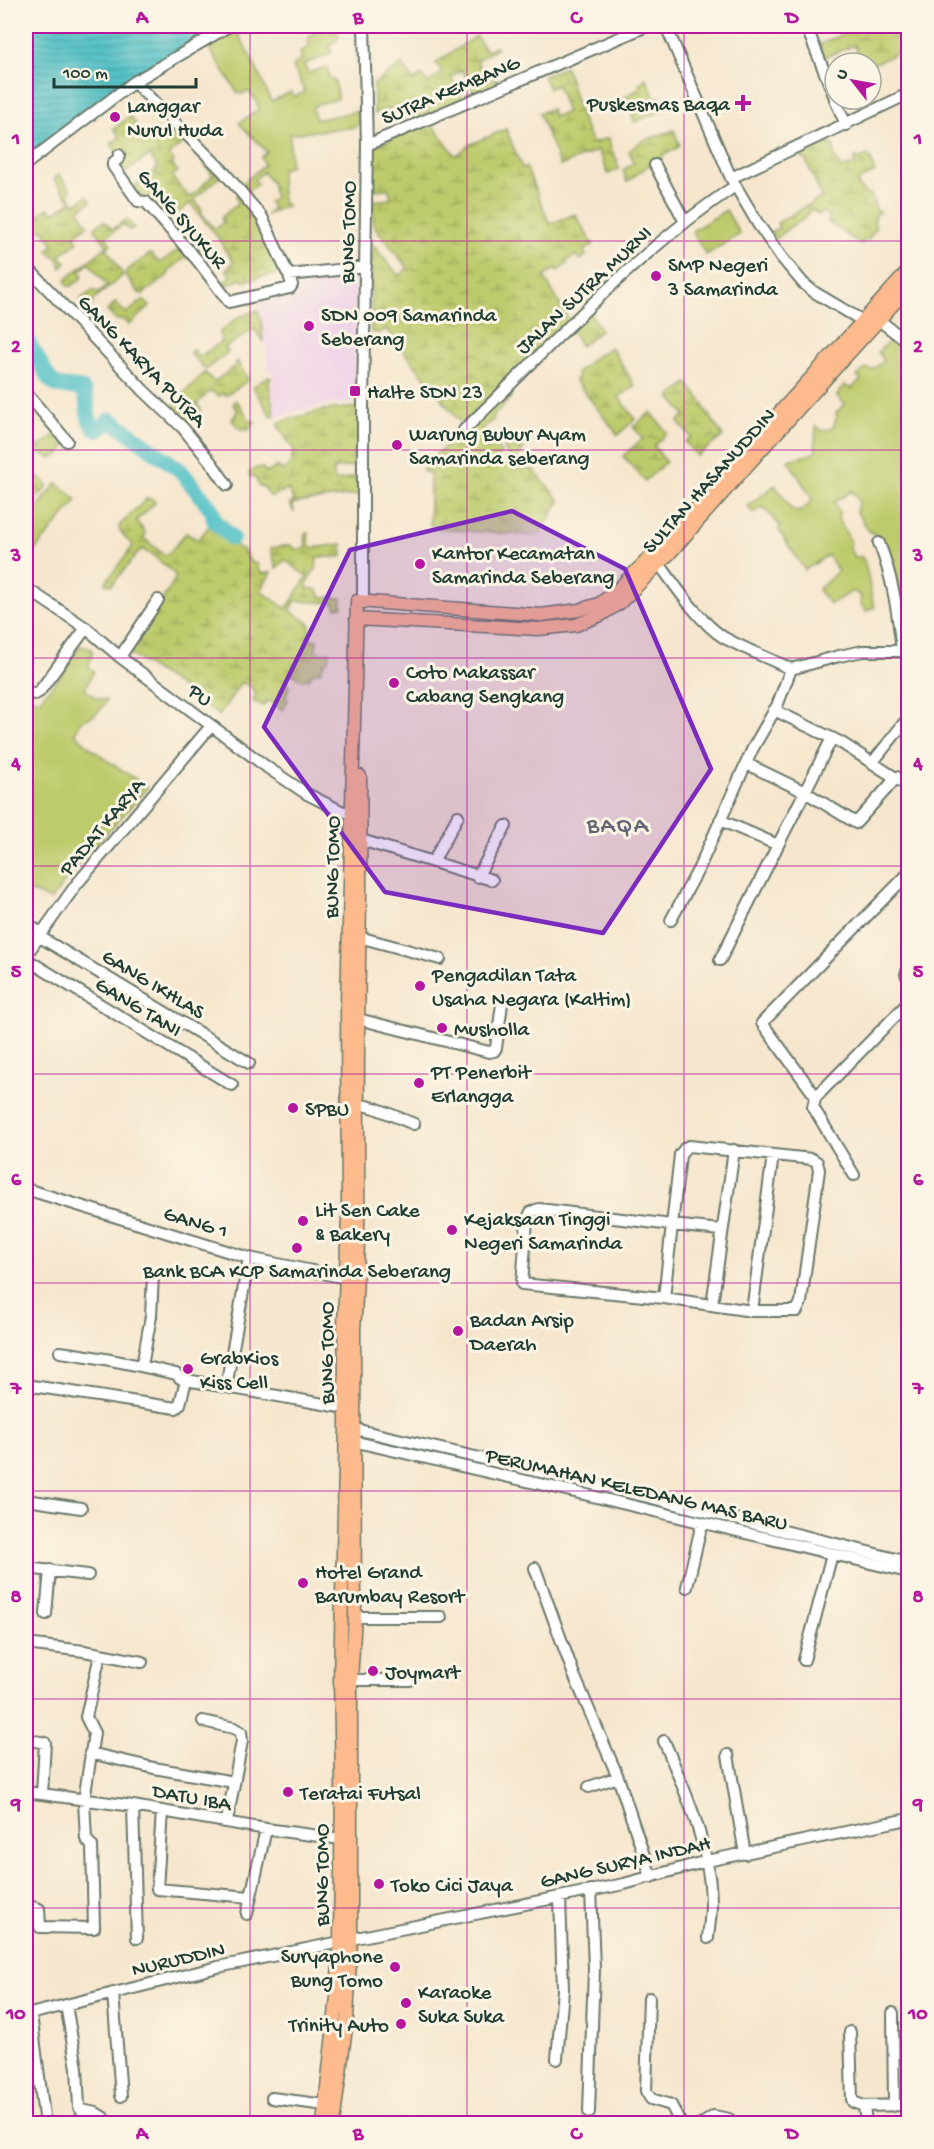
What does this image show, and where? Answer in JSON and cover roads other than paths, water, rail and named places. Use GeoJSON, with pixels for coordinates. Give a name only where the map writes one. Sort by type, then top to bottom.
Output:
{"type":"FeatureCollection","features":[{"type":"Feature","properties":{"kind":"main road","name":"SULTAN HASANUDDIN"},"geometry":{"type":"LineString","coordinates":[[360,602],[541,615],[579,610],[599,604],[615,592],[681,526],[750,445],[909,271]]}},
{"type":"Feature","properties":{"kind":"main road","name":"SULTAN HASANUDDIN"},"geometry":{"type":"LineString","coordinates":[[359,619],[538,629],[576,625],[602,615],[620,603],[660,564],[909,288]]}},
{"type":"Feature","properties":{"kind":"main road","name":"BUNG TOMO"},"geometry":{"type":"LineString","coordinates":[[347,1784],[341,1632],[348,1578],[350,1409],[354,1329],[348,1216],[360,602]]}},
{"type":"Feature","properties":{"kind":"main road"},"geometry":{"type":"LineString","coordinates":[[394,620],[396,604]]}},
{"type":"Feature","properties":{"kind":"main road"},"geometry":{"type":"LineString","coordinates":[[493,627],[495,612]]}},
{"type":"Feature","properties":{"kind":"main road","name":"BUNG TOMO"},"geometry":{"type":"LineString","coordinates":[[352,1279],[357,1104],[352,1055],[358,1019],[361,840],[356,815]]}},
{"type":"Feature","properties":{"kind":"main road","name":"BUNG TOMO"},"geometry":{"type":"LineString","coordinates":[[333,2124],[331,2106],[337,1997],[345,1941],[347,1784],[355,1632],[355,1617],[348,1578]]}},
{"type":"Feature","properties":{"kind":"main road"},"geometry":{"type":"LineString","coordinates":[[341,1632],[355,1632]]}},
{"type":"Feature","properties":{"kind":"main road","name":"BUNG TOMO"},"geometry":{"type":"LineString","coordinates":[[323,2124],[331,2106]]}},
{"type":"Feature","properties":{"kind":"street"},"geometry":{"type":"LineString","coordinates":[[26,164],[134,82],[229,26]]}},
{"type":"Feature","properties":{"kind":"street","name":"BUNG TOMO"},"geometry":{"type":"LineString","coordinates":[[360,602],[363,583],[363,383],[367,145],[364,26]]}},
{"type":"Feature","properties":{"kind":"street","name":"SUTRA KEMBANG"},"geometry":{"type":"LineString","coordinates":[[367,145],[647,26]]}},
{"type":"Feature","properties":{"kind":"street"},"geometry":{"type":"LineString","coordinates":[[666,26],[733,182],[758,224],[796,276],[814,292],[863,321]]}},
{"type":"Feature","properties":{"kind":"street"},"geometry":{"type":"LineString","coordinates":[[822,26],[807,29],[823,68]]}},
{"type":"Feature","properties":{"kind":"street"},"geometry":{"type":"LineString","coordinates":[[134,82],[223,171],[257,210],[288,274],[366,267]]}},
{"type":"Feature","properties":{"kind":"street","name":"JALAN SUTRA MURNI"},"geometry":{"type":"LineString","coordinates":[[464,430],[615,281],[733,182],[909,94]]}},
{"type":"Feature","properties":{"kind":"street"},"geometry":{"type":"LineString","coordinates":[[840,111],[846,125]]}},
{"type":"Feature","properties":{"kind":"street","name":"GANG SYUKUR"},"geometry":{"type":"LineString","coordinates":[[119,155],[118,159],[113,162],[113,166],[138,201],[146,202],[198,261],[228,301],[290,288],[292,285],[288,274]]}},
{"type":"Feature","properties":{"kind":"street"},"geometry":{"type":"LineString","coordinates":[[655,165],[685,222]]}},
{"type":"Feature","properties":{"kind":"street","name":"GANG KARYA PUTRA"},"geometry":{"type":"LineString","coordinates":[[26,266],[144,391],[183,428],[227,485]]}},
{"type":"Feature","properties":{"kind":"street"},"geometry":{"type":"LineString","coordinates":[[879,320],[907,341]]}},
{"type":"Feature","properties":{"kind":"street"},"geometry":{"type":"LineString","coordinates":[[26,393],[67,441]]}},
{"type":"Feature","properties":{"kind":"street"},"geometry":{"type":"LineString","coordinates":[[652,553],[699,615],[712,628],[722,636],[791,669],[863,651],[902,651],[888,564],[879,543]]}},
{"type":"Feature","properties":{"kind":"street","name":"PU"},"geometry":{"type":"LineString","coordinates":[[26,588],[86,628],[120,657],[211,726],[307,794],[341,811],[356,815]]}},
{"type":"Feature","properties":{"kind":"street"},"geometry":{"type":"LineString","coordinates":[[120,657],[159,600]]}},
{"type":"Feature","properties":{"kind":"street"},"geometry":{"type":"LineString","coordinates":[[26,691],[35,694],[39,692],[86,628]]}},
{"type":"Feature","properties":{"kind":"street"},"geometry":{"type":"LineString","coordinates":[[671,920],[699,868],[760,735],[773,713],[791,669]]}},
{"type":"Feature","properties":{"kind":"street"},"geometry":{"type":"LineString","coordinates":[[773,713],[832,738],[909,786]]}},
{"type":"Feature","properties":{"kind":"street"},"geometry":{"type":"LineString","coordinates":[[873,762],[909,718]]}},
{"type":"Feature","properties":{"kind":"street","name":"PADAT KARYA"},"geometry":{"type":"LineString","coordinates":[[26,955],[76,885],[211,726]]}},
{"type":"Feature","properties":{"kind":"street"},"geometry":{"type":"LineString","coordinates":[[720,960],[832,738]]}},
{"type":"Feature","properties":{"kind":"street"},"geometry":{"type":"LineString","coordinates":[[747,764],[805,792],[856,823],[897,777]]}},
{"type":"Feature","properties":{"kind":"street"},"geometry":{"type":"LineString","coordinates":[[433,862],[458,816]]}},
{"type":"Feature","properties":{"kind":"street"},"geometry":{"type":"LineString","coordinates":[[720,819],[778,846]]}},
{"type":"Feature","properties":{"kind":"street"},"geometry":{"type":"LineString","coordinates":[[477,877],[506,826]]}},
{"type":"Feature","properties":{"kind":"street"},"geometry":{"type":"LineString","coordinates":[[361,840],[492,880]]}},
{"type":"Feature","properties":{"kind":"street"},"geometry":{"type":"LineString","coordinates":[[817,1095],[762,1023],[909,874]]}},
{"type":"Feature","properties":{"kind":"street","name":"GANG IKHLAS"},"geometry":{"type":"LineString","coordinates":[[26,924],[249,1063]]}},
{"type":"Feature","properties":{"kind":"street"},"geometry":{"type":"LineString","coordinates":[[359,937],[440,959]]}},
{"type":"Feature","properties":{"kind":"street","name":"GANG TANI"},"geometry":{"type":"LineString","coordinates":[[26,960],[232,1085]]}},
{"type":"Feature","properties":{"kind":"street"},"geometry":{"type":"LineString","coordinates":[[909,969],[906,974],[909,978]]}},
{"type":"Feature","properties":{"kind":"street"},"geometry":{"type":"LineString","coordinates":[[854,1175],[813,1107],[817,1095],[909,1003]]}},
{"type":"Feature","properties":{"kind":"street"},"geometry":{"type":"LineString","coordinates":[[358,1019],[489,1052],[496,1048],[502,1004]]}},
{"type":"Feature","properties":{"kind":"street"},"geometry":{"type":"LineString","coordinates":[[357,1104],[375,1108],[414,1124]]}},
{"type":"Feature","properties":{"kind":"street"},"geometry":{"type":"LineString","coordinates":[[664,1298],[672,1225],[680,1155],[685,1148],[689,1146],[734,1150],[812,1159],[817,1162],[819,1170],[799,1308],[795,1312],[752,1311],[664,1298],[522,1284],[527,1220],[531,1212],[539,1209],[672,1225],[721,1230]]}},
{"type":"Feature","properties":{"kind":"street"},"geometry":{"type":"LineString","coordinates":[[712,1305],[734,1150]]}},
{"type":"Feature","properties":{"kind":"street"},"geometry":{"type":"LineString","coordinates":[[752,1311],[772,1155]]}},
{"type":"Feature","properties":{"kind":"street","name":"GANG 1"},"geometry":{"type":"LineString","coordinates":[[26,1189],[249,1258],[352,1279]]}},
{"type":"Feature","properties":{"kind":"street"},"geometry":{"type":"LineString","coordinates":[[226,1387],[249,1258]]}},
{"type":"Feature","properties":{"kind":"street"},"geometry":{"type":"LineString","coordinates":[[142,1366],[151,1316],[153,1275]]}},
{"type":"Feature","properties":{"kind":"street"},"geometry":{"type":"LineString","coordinates":[[60,1352],[142,1366],[176,1374],[186,1380],[350,1409]]}},
{"type":"Feature","properties":{"kind":"street"},"geometry":{"type":"LineString","coordinates":[[26,1385],[176,1408],[180,1404],[186,1380]]}},
{"type":"Feature","properties":{"kind":"street"},"geometry":{"type":"LineString","coordinates":[[351,1434],[648,1497],[691,1515],[909,1562]]}},
{"type":"Feature","properties":{"kind":"street"},"geometry":{"type":"LineString","coordinates":[[26,1500],[81,1508]]}},
{"type":"Feature","properties":{"kind":"street","name":"PERUMAHAN KELEDANG MAS BARU"},"geometry":{"type":"LineString","coordinates":[[691,1515],[702,1523],[909,1572]]}},
{"type":"Feature","properties":{"kind":"street"},"geometry":{"type":"LineString","coordinates":[[687,1587],[702,1523]]}},
{"type":"Feature","properties":{"kind":"street"},"geometry":{"type":"LineString","coordinates":[[804,1660],[832,1554]]}},
{"type":"Feature","properties":{"kind":"street"},"geometry":{"type":"LineString","coordinates":[[26,1568],[88,1575]]}},
{"type":"Feature","properties":{"kind":"street"},"geometry":{"type":"LineString","coordinates":[[535,1568],[574,1675],[618,1777],[651,1876]]}},
{"type":"Feature","properties":{"kind":"street"},"geometry":{"type":"LineString","coordinates":[[46,1614],[50,1570]]}},
{"type":"Feature","properties":{"kind":"street"},"geometry":{"type":"LineString","coordinates":[[355,1617],[441,1617]]}},
{"type":"Feature","properties":{"kind":"street"},"geometry":{"type":"LineString","coordinates":[[26,1644],[142,1662]]}},
{"type":"Feature","properties":{"kind":"street"},"geometry":{"type":"LineString","coordinates":[[26,1905],[39,1909],[40,1927],[94,1928],[92,1846],[86,1839],[84,1801],[94,1733],[86,1715],[100,1655]]}},
{"type":"Feature","properties":{"kind":"street"},"geometry":{"type":"LineString","coordinates":[[351,1680],[410,1680]]}},
{"type":"Feature","properties":{"kind":"street"},"geometry":{"type":"LineString","coordinates":[[203,1721],[234,1728],[241,1732],[242,1741],[227,1821]]}},
{"type":"Feature","properties":{"kind":"street"},"geometry":{"type":"LineString","coordinates":[[26,1739],[45,1743],[42,1794]]}},
{"type":"Feature","properties":{"kind":"street"},"geometry":{"type":"LineString","coordinates":[[664,1741],[691,1804],[707,1861],[711,1905],[708,1938]]}},
{"type":"Feature","properties":{"kind":"street"},"geometry":{"type":"LineString","coordinates":[[90,1752],[172,1771],[234,1782]]}},
{"type":"Feature","properties":{"kind":"street"},"geometry":{"type":"LineString","coordinates":[[728,1755],[745,1854]]}},
{"type":"Feature","properties":{"kind":"street"},"geometry":{"type":"LineString","coordinates":[[589,1787],[618,1777]]}},
{"type":"Feature","properties":{"kind":"street","name":"DATU IBA"},"geometry":{"type":"LineString","coordinates":[[26,1792],[133,1806],[346,1840]]}},
{"type":"Feature","properties":{"kind":"street"},"geometry":{"type":"LineString","coordinates":[[133,1806],[137,1938]]}},
{"type":"Feature","properties":{"kind":"street"},"geometry":{"type":"LineString","coordinates":[[162,1811],[157,1889],[250,1897]]}},
{"type":"Feature","properties":{"kind":"street","name":"GANG SURYA INDAH"},"geometry":{"type":"LineString","coordinates":[[345,1941],[560,1897],[707,1861],[909,1819]]}},
{"type":"Feature","properties":{"kind":"street"},"geometry":{"type":"LineString","coordinates":[[247,1914],[266,1828]]}},
{"type":"Feature","properties":{"kind":"street"},"geometry":{"type":"LineString","coordinates":[[590,2112],[594,1969],[591,1890]]}},
{"type":"Feature","properties":{"kind":"street"},"geometry":{"type":"LineString","coordinates":[[556,2059],[562,1990],[560,1897]]}},
{"type":"Feature","properties":{"kind":"street","name":"NURUDDIN"},"geometry":{"type":"LineString","coordinates":[[28,2015],[218,1967],[345,1941]]}},
{"type":"Feature","properties":{"kind":"street"},"geometry":{"type":"LineString","coordinates":[[113,1993],[121,2096]]}},
{"type":"Feature","properties":{"kind":"street"},"geometry":{"type":"LineString","coordinates":[[649,1998],[646,2091],[651,2099],[670,2105],[681,2124]]}},
{"type":"Feature","properties":{"kind":"street"},"geometry":{"type":"LineString","coordinates":[[66,2005],[77,2068],[79,2107],[81,2110],[96,2113],[104,2118],[106,2124]]}},
{"type":"Feature","properties":{"kind":"street"},"geometry":{"type":"LineString","coordinates":[[893,2013],[894,2106]]}},
{"type":"Feature","properties":{"kind":"street"},"geometry":{"type":"LineString","coordinates":[[28,2015],[45,2124]]}},
{"type":"Feature","properties":{"kind":"street"},"geometry":{"type":"LineString","coordinates":[[850,2032],[853,2102],[864,2106],[909,2105]]}},
{"type":"Feature","properties":{"kind":"street"},"geometry":{"type":"LineString","coordinates":[[272,2098],[331,2106]]}},
{"type":"Feature","properties":{"kind":"street"},"geometry":{"type":"LineString","coordinates":[[864,2106],[866,2124]]}},
{"type":"Feature","properties":{"kind":"street"},"geometry":{"type":"LineString","coordinates":[[702,2124],[714,2116],[729,2119]]}},
{"type":"Feature","properties":{"kind":"water"},"geometry":{"type":"Polygon","coordinates":[[[26,26],[219,26],[144,72],[26,159],[26,26]]]}},
{"type":"Feature","properties":{"kind":"waterway"},"geometry":{"type":"LineString","coordinates":[[26,338],[50,380],[58,386],[81,388],[93,426],[98,430],[110,420],[114,422],[180,470],[212,510],[214,520],[232,538]]}},
{"type":"Feature","properties":{"kind":"place","name":"Puskesmas Baqa"},"geometry":{"type":"Point","coordinates":[743,103]}},
{"type":"Feature","properties":{"kind":"place","name":"Langgar Nurul Huda"},"geometry":{"type":"Point","coordinates":[115,117]}},
{"type":"Feature","properties":{"kind":"place","name":"SMP Negeri 3 Samarinda"},"geometry":{"type":"Point","coordinates":[656,276]}},
{"type":"Feature","properties":{"kind":"place","name":"SDN 009 Samarinda Seberang"},"geometry":{"type":"Point","coordinates":[309,326]}},
{"type":"Feature","properties":{"kind":"place","name":"Halte SDN 23"},"geometry":{"type":"Point","coordinates":[355,391]}},
{"type":"Feature","properties":{"kind":"place","name":"Warung Bubur Ayam Samarinda seberang"},"geometry":{"type":"Point","coordinates":[397,445]}},
{"type":"Feature","properties":{"kind":"place","name":"Kantor Kecamatan Samarinda Seberang"},"geometry":{"type":"Point","coordinates":[420,564]}},
{"type":"Feature","properties":{"kind":"place","name":"Coto Makassar Cabang Sengkang"},"geometry":{"type":"Point","coordinates":[394,683]}},
{"type":"Feature","properties":{"kind":"place","name":"Pengadilan Tata Usaha Negara (Kaltim)"},"geometry":{"type":"Point","coordinates":[420,986]}},
{"type":"Feature","properties":{"kind":"place","name":"Musholla"},"geometry":{"type":"Point","coordinates":[442,1028]}},
{"type":"Feature","properties":{"kind":"place","name":"PT Penerbit Erlangga"},"geometry":{"type":"Point","coordinates":[419,1083]}},
{"type":"Feature","properties":{"kind":"place","name":"SPBU"},"geometry":{"type":"Point","coordinates":[293,1108]}},
{"type":"Feature","properties":{"kind":"place","name":"Lit Sen Cake & Bakery"},"geometry":{"type":"Point","coordinates":[303,1221]}},
{"type":"Feature","properties":{"kind":"place","name":"Kejaksaan Tinggi Negeri Samarinda"},"geometry":{"type":"Point","coordinates":[452,1230]}},
{"type":"Feature","properties":{"kind":"place","name":"Bank BCA KCP Samarinda Seberang"},"geometry":{"type":"Point","coordinates":[297,1248]}},
{"type":"Feature","properties":{"kind":"place","name":"Badan Arsip Daerah"},"geometry":{"type":"Point","coordinates":[458,1331]}},
{"type":"Feature","properties":{"kind":"place","name":"GrabKios Kiss Cell"},"geometry":{"type":"Point","coordinates":[188,1369]}},
{"type":"Feature","properties":{"kind":"place","name":"Hotel Grand Barumbay Resort"},"geometry":{"type":"Point","coordinates":[303,1583]}},
{"type":"Feature","properties":{"kind":"place","name":"Joymart"},"geometry":{"type":"Point","coordinates":[373,1671]}},
{"type":"Feature","properties":{"kind":"place","name":"Teratai Futsal"},"geometry":{"type":"Point","coordinates":[288,1792]}},
{"type":"Feature","properties":{"kind":"place","name":"Toko Cici Jaya"},"geometry":{"type":"Point","coordinates":[379,1884]}},
{"type":"Feature","properties":{"kind":"place","name":"Suryaphone Bung Tomo"},"geometry":{"type":"Point","coordinates":[395,1967]}},
{"type":"Feature","properties":{"kind":"place","name":"Karaoke Suka Suka"},"geometry":{"type":"Point","coordinates":[406,2003]}},
{"type":"Feature","properties":{"kind":"place","name":"Trinity Auto"},"geometry":{"type":"Point","coordinates":[401,2024]}},
{"type":"Feature","properties":{"kind":"district","name":"BAQA"},"geometry":{"type":"Point","coordinates":[618,824]}}]}
